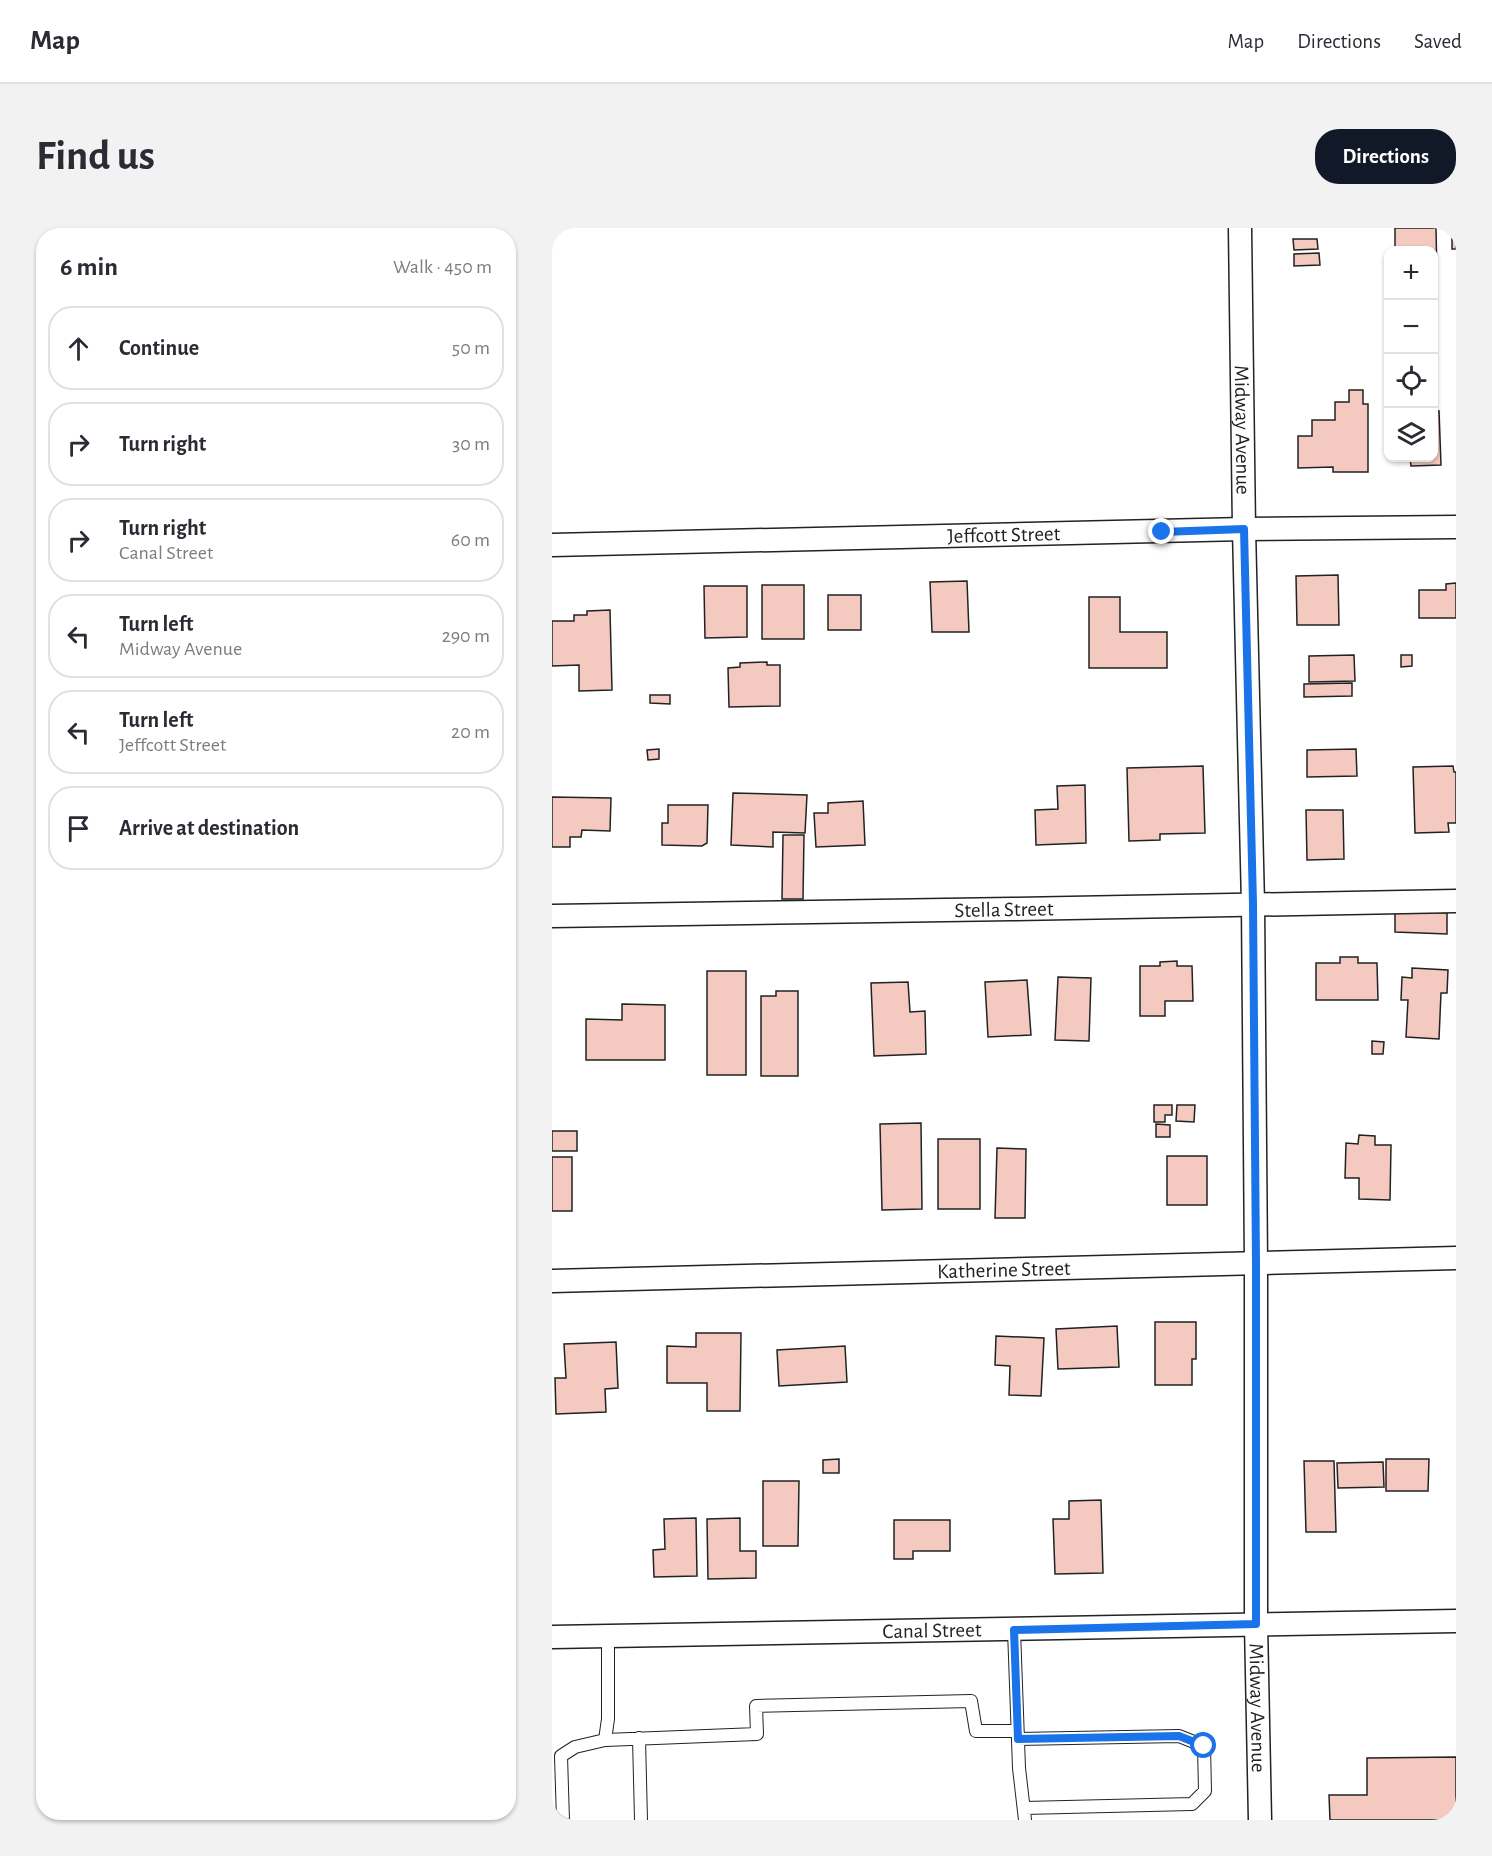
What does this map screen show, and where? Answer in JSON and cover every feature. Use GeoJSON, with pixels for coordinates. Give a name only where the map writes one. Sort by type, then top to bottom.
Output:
{"type":"FeatureCollection","features":[{"type":"Feature","properties":{"kind":"street","name":"Midway Avenue"},"geometry":{"type":"LineString","coordinates":[[1240,228],[1253,904],[1256,1624],[1260,1820]]}},
{"type":"Feature","properties":{"kind":"street","name":"Jeffcott Street"},"geometry":{"type":"LineString","coordinates":[[552,545],[1244,529],[1456,527]]}},
{"type":"Feature","properties":{"kind":"street","name":"Stella Street"},"geometry":{"type":"LineString","coordinates":[[552,916],[907,912],[1046,907],[1456,901]]}},
{"type":"Feature","properties":{"kind":"street","name":"Katherine Street"},"geometry":{"type":"LineString","coordinates":[[552,1281],[1456,1258]]}},
{"type":"Feature","properties":{"kind":"street","name":"Canal Street"},"geometry":{"type":"LineString","coordinates":[[552,1637],[1456,1621]]}},
{"type":"Feature","properties":{"kind":"lane"},"geometry":{"type":"LineString","coordinates":[[563,1820],[561,1756],[576,1747],[605,1740],[757,1734],[756,1706],[971,1701],[976,1731],[1018,1735],[1179,1736],[1204,1746],[1205,1791],[1192,1804],[1025,1814],[1019,1768],[1018,1735],[1014,1630]]}},
{"type":"Feature","properties":{"kind":"lane"},"geometry":{"type":"LineString","coordinates":[[605,1740],[608,1719],[608,1636]]}},
{"type":"Feature","properties":{"kind":"lane"},"geometry":{"type":"LineString","coordinates":[[639,1738],[641,1820]]}},
{"type":"Feature","properties":{"kind":"building"},"geometry":{"type":"Polygon","coordinates":[[[1395,228],[1436,228],[1436,246],[1395,246],[1395,228]]]}},
{"type":"Feature","properties":{"kind":"building"},"geometry":{"type":"Polygon","coordinates":[[[1452,228],[1456,228],[1456,249],[1452,249],[1452,228]]]}},
{"type":"Feature","properties":{"kind":"building"},"geometry":{"type":"Polygon","coordinates":[[[1293,239],[1317,239],[1318,249],[1294,250],[1293,239]]]}},
{"type":"Feature","properties":{"kind":"building"},"geometry":{"type":"Polygon","coordinates":[[[1319,253],[1320,265],[1294,266],[1294,254],[1319,253]]]}},
{"type":"Feature","properties":{"kind":"building"},"geometry":{"type":"Polygon","coordinates":[[[1349,390],[1363,390],[1363,404],[1368,404],[1368,472],[1333,472],[1333,467],[1298,468],[1298,436],[1312,436],[1312,420],[1335,420],[1335,402],[1349,402],[1349,390]]]}},
{"type":"Feature","properties":{"kind":"building"},"geometry":{"type":"Polygon","coordinates":[[[1439,411],[1441,465],[1411,466],[1410,462],[1438,462],[1439,411]]]}},
{"type":"Feature","properties":{"kind":"building"},"geometry":{"type":"Polygon","coordinates":[[[1338,575],[1339,625],[1297,625],[1296,576],[1338,575]]]}},
{"type":"Feature","properties":{"kind":"building"},"geometry":{"type":"Polygon","coordinates":[[[967,581],[969,632],[932,632],[930,582],[967,581]]]}},
{"type":"Feature","properties":{"kind":"building"},"geometry":{"type":"Polygon","coordinates":[[[1456,583],[1456,618],[1419,618],[1419,590],[1446,590],[1446,584],[1456,583]]]}},
{"type":"Feature","properties":{"kind":"building"},"geometry":{"type":"Polygon","coordinates":[[[762,585],[804,585],[804,639],[762,639],[762,585]]]}},
{"type":"Feature","properties":{"kind":"building"},"geometry":{"type":"Polygon","coordinates":[[[704,586],[747,586],[747,637],[705,638],[704,586]]]}},
{"type":"Feature","properties":{"kind":"building"},"geometry":{"type":"Polygon","coordinates":[[[828,595],[861,595],[861,630],[828,630],[828,595]]]}},
{"type":"Feature","properties":{"kind":"building"},"geometry":{"type":"Polygon","coordinates":[[[1089,597],[1120,597],[1120,632],[1167,632],[1167,668],[1089,668],[1089,597]]]}},
{"type":"Feature","properties":{"kind":"building"},"geometry":{"type":"Polygon","coordinates":[[[610,610],[612,690],[579,691],[579,665],[552,666],[552,621],[574,621],[574,615],[587,615],[587,611],[610,610]]]}},
{"type":"Feature","properties":{"kind":"building"},"geometry":{"type":"Polygon","coordinates":[[[1354,655],[1355,681],[1309,682],[1309,656],[1354,655]]]}},
{"type":"Feature","properties":{"kind":"building"},"geometry":{"type":"Polygon","coordinates":[[[1401,655],[1412,655],[1412,666],[1401,667],[1401,655]]]}},
{"type":"Feature","properties":{"kind":"building"},"geometry":{"type":"Polygon","coordinates":[[[767,662],[767,665],[780,665],[780,706],[729,707],[728,668],[740,667],[740,663],[767,662]]]}},
{"type":"Feature","properties":{"kind":"building"},"geometry":{"type":"Polygon","coordinates":[[[1352,683],[1352,696],[1304,697],[1304,684],[1352,683]]]}},
{"type":"Feature","properties":{"kind":"building"},"geometry":{"type":"Polygon","coordinates":[[[650,695],[670,695],[670,704],[650,703],[650,695]]]}},
{"type":"Feature","properties":{"kind":"building"},"geometry":{"type":"Polygon","coordinates":[[[659,749],[659,759],[648,760],[647,750],[659,749]]]}},
{"type":"Feature","properties":{"kind":"building"},"geometry":{"type":"Polygon","coordinates":[[[1356,749],[1357,776],[1307,777],[1307,750],[1356,749]]]}},
{"type":"Feature","properties":{"kind":"building"},"geometry":{"type":"Polygon","coordinates":[[[1203,766],[1205,833],[1160,834],[1160,840],[1129,841],[1127,768],[1203,766]]]}},
{"type":"Feature","properties":{"kind":"building"},"geometry":{"type":"Polygon","coordinates":[[[1453,766],[1456,772],[1456,823],[1448,823],[1449,832],[1415,833],[1413,767],[1453,766]]]}},
{"type":"Feature","properties":{"kind":"building"},"geometry":{"type":"Polygon","coordinates":[[[1085,785],[1086,843],[1036,845],[1035,810],[1058,809],[1057,786],[1085,785]]]}},
{"type":"Feature","properties":{"kind":"building"},"geometry":{"type":"Polygon","coordinates":[[[733,793],[807,795],[805,833],[773,832],[773,847],[731,845],[733,793]]]}},
{"type":"Feature","properties":{"kind":"building"},"geometry":{"type":"Polygon","coordinates":[[[552,797],[611,798],[610,831],[582,830],[581,837],[570,837],[570,847],[552,847],[552,797]]]}},
{"type":"Feature","properties":{"kind":"building"},"geometry":{"type":"Polygon","coordinates":[[[863,801],[865,845],[816,847],[814,813],[828,813],[828,803],[863,801]]]}},
{"type":"Feature","properties":{"kind":"building"},"geometry":{"type":"Polygon","coordinates":[[[668,805],[708,805],[707,843],[702,846],[662,845],[662,823],[668,823],[668,805]]]}},
{"type":"Feature","properties":{"kind":"building"},"geometry":{"type":"Polygon","coordinates":[[[1306,810],[1343,810],[1344,859],[1307,860],[1306,810]]]}},
{"type":"Feature","properties":{"kind":"building"},"geometry":{"type":"Polygon","coordinates":[[[783,835],[804,835],[803,899],[782,899],[783,835]]]}},
{"type":"Feature","properties":{"kind":"building"},"geometry":{"type":"Polygon","coordinates":[[[1395,910],[1447,913],[1447,934],[1395,932],[1395,910]]]}},
{"type":"Feature","properties":{"kind":"building"},"geometry":{"type":"Polygon","coordinates":[[[1340,957],[1358,957],[1358,963],[1377,963],[1378,1000],[1316,1000],[1316,963],[1340,963],[1340,957]]]}},
{"type":"Feature","properties":{"kind":"building"},"geometry":{"type":"Polygon","coordinates":[[[1177,961],[1177,966],[1192,966],[1193,1001],[1165,1001],[1165,1016],[1140,1016],[1140,966],[1160,966],[1160,962],[1177,961]]]}},
{"type":"Feature","properties":{"kind":"building"},"geometry":{"type":"Polygon","coordinates":[[[1412,968],[1448,970],[1447,993],[1441,993],[1439,1039],[1406,1037],[1408,1000],[1401,1000],[1402,977],[1412,978],[1412,968]]]}},
{"type":"Feature","properties":{"kind":"building"},"geometry":{"type":"Polygon","coordinates":[[[707,971],[746,971],[746,1075],[707,1075],[707,971]]]}},
{"type":"Feature","properties":{"kind":"building"},"geometry":{"type":"Polygon","coordinates":[[[1058,977],[1091,978],[1089,1041],[1055,1040],[1058,977]]]}},
{"type":"Feature","properties":{"kind":"building"},"geometry":{"type":"Polygon","coordinates":[[[1027,980],[1031,1035],[988,1037],[985,982],[1027,980]]]}},
{"type":"Feature","properties":{"kind":"building"},"geometry":{"type":"Polygon","coordinates":[[[908,982],[910,1012],[925,1011],[926,1054],[874,1056],[871,983],[908,982]]]}},
{"type":"Feature","properties":{"kind":"building"},"geometry":{"type":"Polygon","coordinates":[[[776,991],[798,991],[798,1076],[761,1076],[761,996],[776,996],[776,991]]]}},
{"type":"Feature","properties":{"kind":"building"},"geometry":{"type":"Polygon","coordinates":[[[622,1004],[665,1005],[665,1060],[586,1060],[586,1019],[622,1020],[622,1004]]]}},
{"type":"Feature","properties":{"kind":"building"},"geometry":{"type":"Polygon","coordinates":[[[1372,1041],[1384,1042],[1383,1054],[1372,1054],[1372,1041]]]}},
{"type":"Feature","properties":{"kind":"building"},"geometry":{"type":"Polygon","coordinates":[[[1154,1105],[1172,1105],[1172,1115],[1165,1115],[1165,1122],[1154,1122],[1154,1105]]]}},
{"type":"Feature","properties":{"kind":"building"},"geometry":{"type":"Polygon","coordinates":[[[1177,1105],[1195,1105],[1194,1122],[1176,1121],[1177,1105]]]}},
{"type":"Feature","properties":{"kind":"building"},"geometry":{"type":"Polygon","coordinates":[[[921,1123],[922,1209],[882,1210],[880,1124],[921,1123]]]}},
{"type":"Feature","properties":{"kind":"building"},"geometry":{"type":"Polygon","coordinates":[[[1156,1124],[1170,1125],[1170,1137],[1156,1137],[1156,1124]]]}},
{"type":"Feature","properties":{"kind":"building"},"geometry":{"type":"Polygon","coordinates":[[[552,1131],[577,1131],[577,1151],[552,1151],[552,1131]]]}},
{"type":"Feature","properties":{"kind":"building"},"geometry":{"type":"Polygon","coordinates":[[[1359,1135],[1375,1136],[1375,1145],[1391,1145],[1390,1200],[1359,1199],[1359,1178],[1345,1178],[1346,1143],[1358,1144],[1359,1135]]]}},
{"type":"Feature","properties":{"kind":"building"},"geometry":{"type":"Polygon","coordinates":[[[938,1139],[980,1139],[980,1209],[938,1209],[938,1139]]]}},
{"type":"Feature","properties":{"kind":"building"},"geometry":{"type":"Polygon","coordinates":[[[997,1148],[1026,1149],[1025,1218],[995,1218],[997,1148]]]}},
{"type":"Feature","properties":{"kind":"building"},"geometry":{"type":"Polygon","coordinates":[[[1167,1156],[1207,1156],[1207,1205],[1167,1205],[1167,1156]]]}},
{"type":"Feature","properties":{"kind":"building"},"geometry":{"type":"Polygon","coordinates":[[[552,1157],[572,1157],[572,1211],[552,1211],[552,1157]]]}},
{"type":"Feature","properties":{"kind":"building"},"geometry":{"type":"Polygon","coordinates":[[[1155,1322],[1196,1322],[1196,1359],[1192,1359],[1192,1385],[1155,1385],[1155,1322]]]}},
{"type":"Feature","properties":{"kind":"building"},"geometry":{"type":"Polygon","coordinates":[[[1117,1326],[1119,1367],[1058,1369],[1056,1329],[1117,1326]]]}},
{"type":"Feature","properties":{"kind":"building"},"geometry":{"type":"Polygon","coordinates":[[[696,1333],[741,1333],[740,1411],[707,1411],[707,1383],[667,1383],[667,1346],[696,1347],[696,1333]]]}},
{"type":"Feature","properties":{"kind":"building"},"geometry":{"type":"Polygon","coordinates":[[[996,1336],[1044,1338],[1041,1396],[1009,1395],[1010,1366],[995,1365],[996,1336]]]}},
{"type":"Feature","properties":{"kind":"building"},"geometry":{"type":"Polygon","coordinates":[[[616,1342],[618,1388],[605,1389],[606,1412],[556,1414],[555,1378],[566,1378],[564,1344],[616,1342]]]}},
{"type":"Feature","properties":{"kind":"building"},"geometry":{"type":"Polygon","coordinates":[[[845,1346],[847,1382],[779,1386],[777,1350],[845,1346]]]}},
{"type":"Feature","properties":{"kind":"building"},"geometry":{"type":"Polygon","coordinates":[[[839,1459],[839,1473],[823,1473],[823,1460],[839,1459]]]}},
{"type":"Feature","properties":{"kind":"building"},"geometry":{"type":"Polygon","coordinates":[[[1386,1459],[1429,1459],[1428,1491],[1386,1491],[1386,1459]]]}},
{"type":"Feature","properties":{"kind":"building"},"geometry":{"type":"Polygon","coordinates":[[[1304,1461],[1334,1461],[1336,1532],[1306,1532],[1304,1461]]]}},
{"type":"Feature","properties":{"kind":"building"},"geometry":{"type":"Polygon","coordinates":[[[1383,1462],[1384,1487],[1338,1488],[1337,1463],[1383,1462]]]}},
{"type":"Feature","properties":{"kind":"building"},"geometry":{"type":"Polygon","coordinates":[[[763,1481],[799,1481],[798,1546],[763,1546],[763,1481]]]}},
{"type":"Feature","properties":{"kind":"building"},"geometry":{"type":"Polygon","coordinates":[[[1101,1500],[1103,1573],[1055,1574],[1053,1519],[1069,1519],[1069,1501],[1101,1500]]]}},
{"type":"Feature","properties":{"kind":"building"},"geometry":{"type":"Polygon","coordinates":[[[696,1518],[697,1576],[654,1577],[653,1550],[665,1549],[664,1519],[696,1518]]]}},
{"type":"Feature","properties":{"kind":"building"},"geometry":{"type":"Polygon","coordinates":[[[740,1518],[740,1551],[756,1551],[756,1578],[708,1579],[707,1519],[740,1518]]]}},
{"type":"Feature","properties":{"kind":"building"},"geometry":{"type":"Polygon","coordinates":[[[894,1520],[950,1520],[950,1551],[913,1551],[913,1559],[894,1559],[894,1520]]]}},
{"type":"Feature","properties":{"kind":"building"},"geometry":{"type":"Polygon","coordinates":[[[1456,1757],[1456,1820],[1330,1820],[1329,1795],[1367,1795],[1367,1758],[1456,1757]]]}},
{"type":"Feature","properties":{"kind":"route"},"geometry":{"type":"LineString","coordinates":[[1162,532],[1244,529],[1253,904],[1256,1624],[1014,1630],[1018,1739],[1179,1736],[1204,1746]]}}]}
